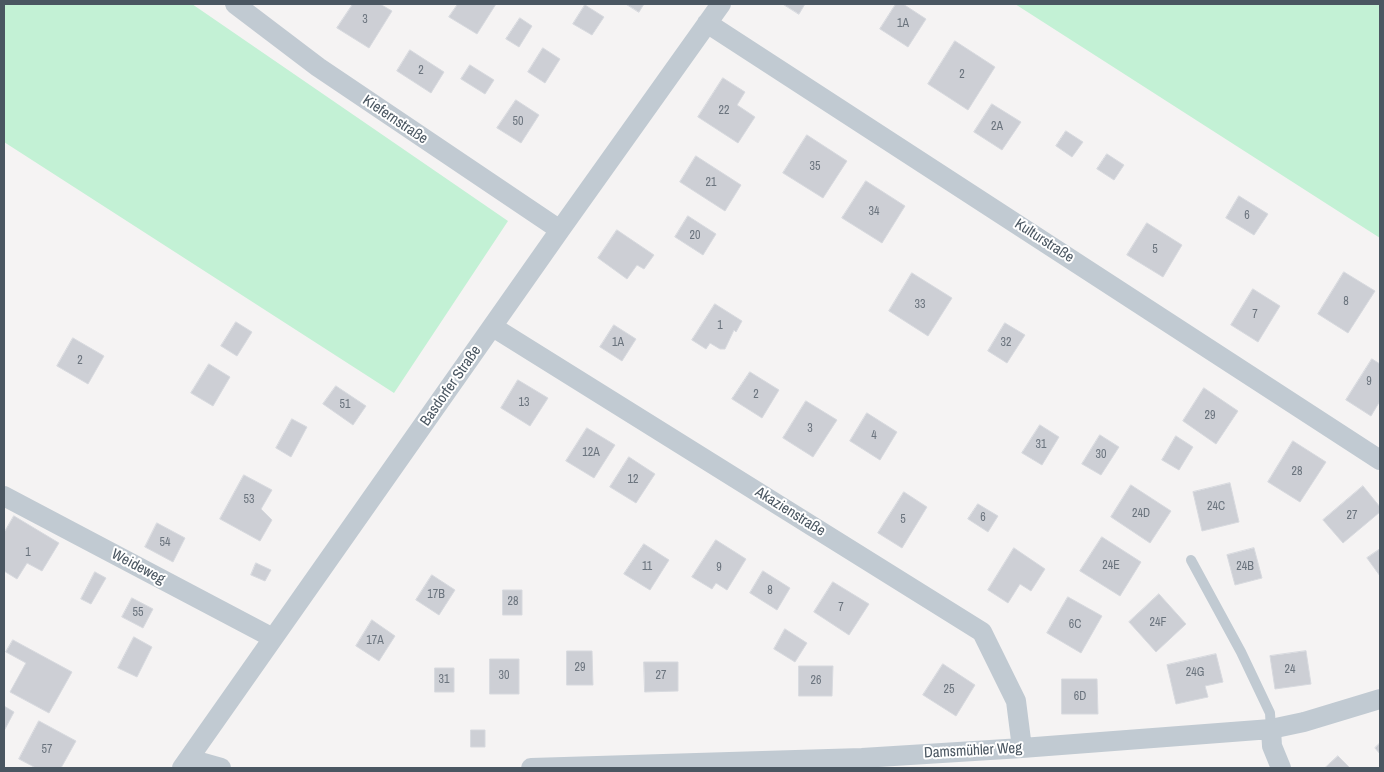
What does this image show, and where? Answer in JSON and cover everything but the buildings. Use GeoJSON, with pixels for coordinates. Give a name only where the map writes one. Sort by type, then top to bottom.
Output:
{"type":"FeatureCollection","features":[{"type":"Feature","properties":{"kind":"street","name":"Kiefernstraße"},"geometry":{"type":"LineString","coordinates":[[235,4],[318,67],[560,230]]}},
{"type":"Feature","properties":{"kind":"street","name":"Basdorfer Straße"},"geometry":{"type":"LineString","coordinates":[[186,764],[560,230],[721,4]]}},
{"type":"Feature","properties":{"kind":"street","name":"Kulturstraße"},"geometry":{"type":"LineString","coordinates":[[707,23],[1380,460]]}},
{"type":"Feature","properties":{"kind":"street","name":"Akazienstraße"},"geometry":{"type":"LineString","coordinates":[[493,327],[982,632],[1016,701],[1022,748]]}},
{"type":"Feature","properties":{"kind":"street","name":"Weideweg"},"geometry":{"type":"LineString","coordinates":[[4,496],[273,638]]}},
{"type":"Feature","properties":{"kind":"street","name":"Damsmühler Weg"},"geometry":{"type":"LineString","coordinates":[[531,768],[736,765],[1022,748],[1271,729],[1304,722],[1380,699]]}},
{"type":"Feature","properties":{"kind":"street"},"geometry":{"type":"LineString","coordinates":[[1271,729],[1272,746],[1281,768]]}},
{"type":"Feature","properties":{"kind":"street"},"geometry":{"type":"LineString","coordinates":[[186,764],[221,768]]}},
{"type":"Feature","properties":{"kind":"lane"},"geometry":{"type":"LineString","coordinates":[[1191,560],[1241,652],[1266,704],[1270,713],[1271,729]]}},
{"type":"Feature","properties":{"kind":"green space"},"geometry":{"type":"Polygon","coordinates":[[[4,4],[192,4],[508,221],[394,393],[4,142],[4,4]]]}},
{"type":"Feature","properties":{"kind":"green space"},"geometry":{"type":"Polygon","coordinates":[[[1015,4],[1380,4],[1380,238],[1015,4]]]}}]}
